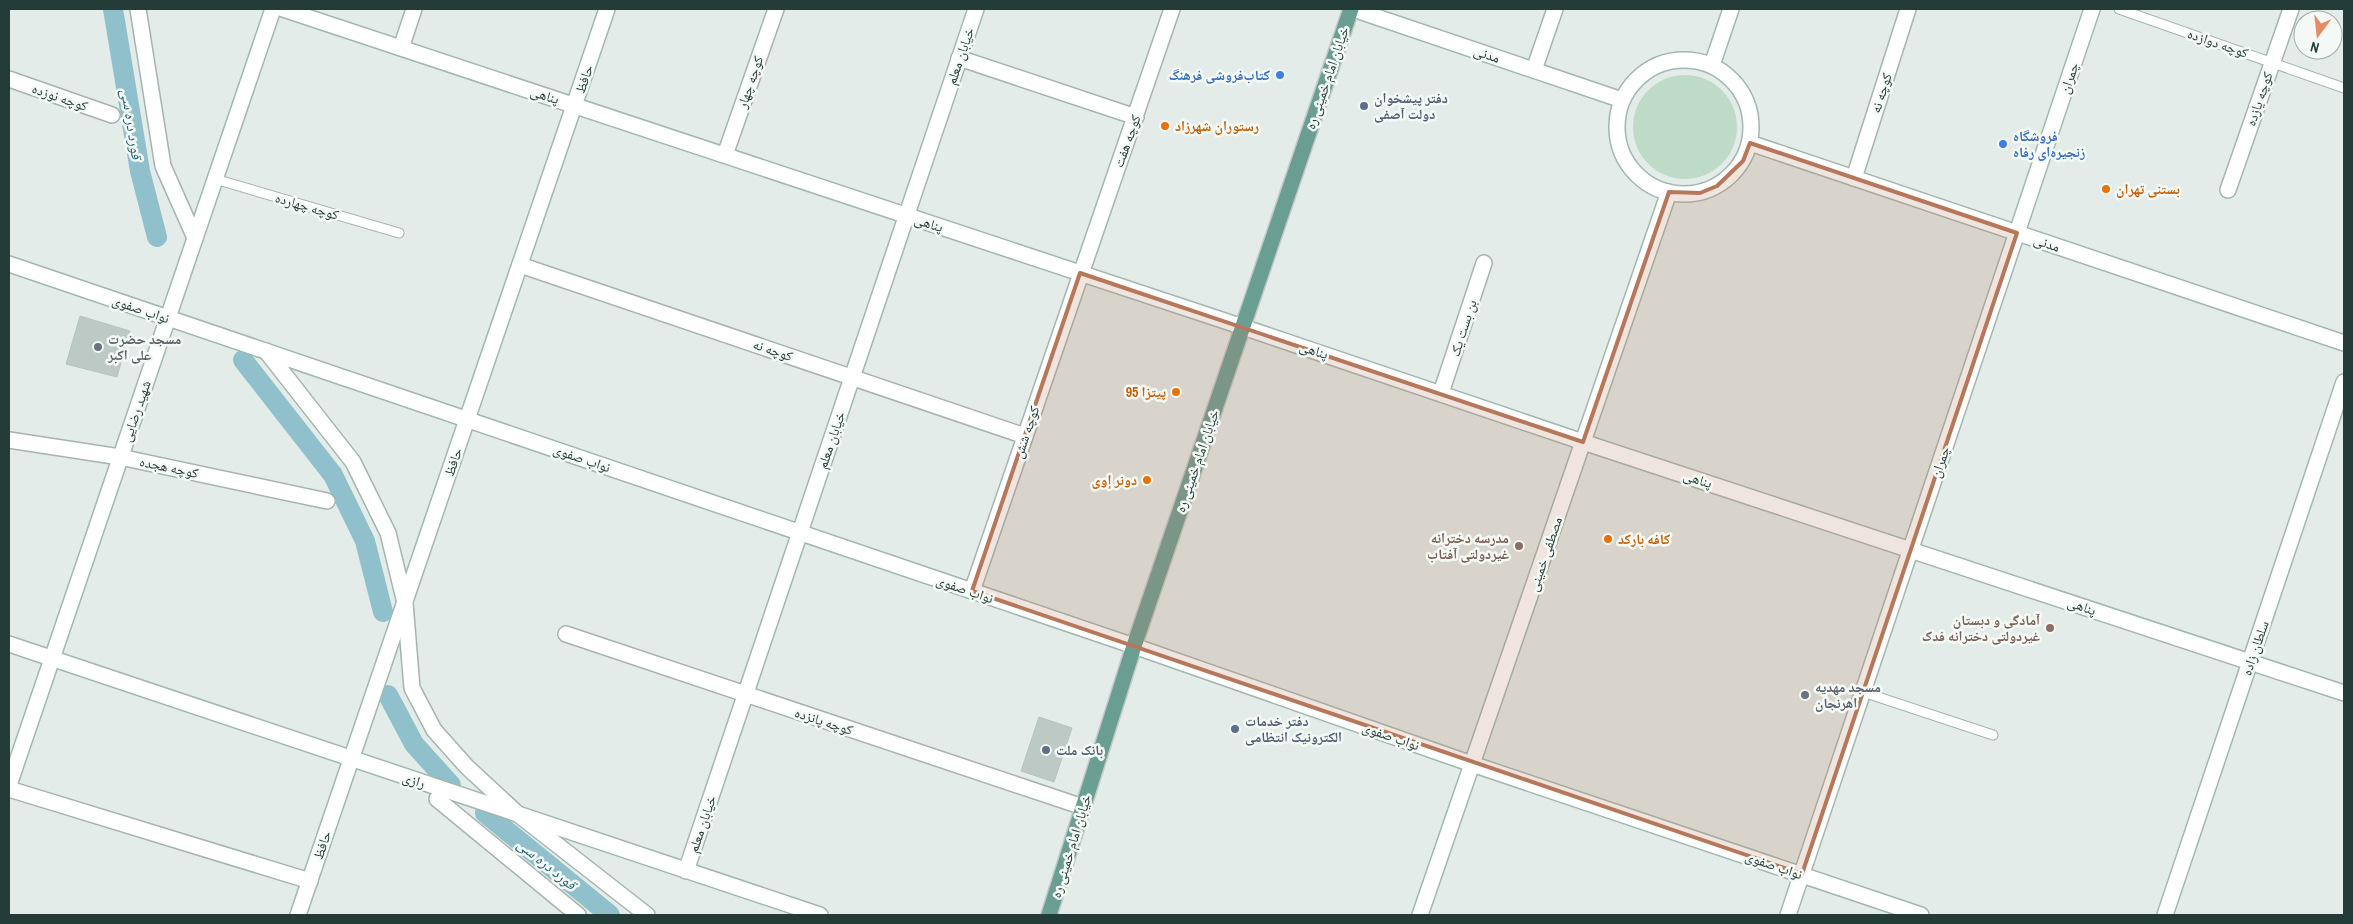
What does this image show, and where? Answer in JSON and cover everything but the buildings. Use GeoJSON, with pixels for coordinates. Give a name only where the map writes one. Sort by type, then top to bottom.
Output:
{"type":"FeatureCollection","features":[{"type":"Feature","properties":{"kind":"main road","name":"خیابان امام خمینی ره"},"geometry":{"type":"LineString","coordinates":[[1050,915],[1082,807],[1134,646],[1352,9]]}},
{"type":"Feature","properties":{"kind":"street"},"geometry":{"type":"LineString","coordinates":[[138,9],[163,166],[195,238]]}},
{"type":"Feature","properties":{"kind":"street","name":"شهید رضایی"},"geometry":{"type":"LineString","coordinates":[[9,785],[273,9]]}},
{"type":"Feature","properties":{"kind":"street","name":"پناهی"},"geometry":{"type":"LineString","coordinates":[[283,9],[1243,326],[1583,442],[2344,693]]}},
{"type":"Feature","properties":{"kind":"street"},"geometry":{"type":"LineString","coordinates":[[401,48],[414,9]]}},
{"type":"Feature","properties":{"kind":"street","name":"حافظ"},"geometry":{"type":"LineString","coordinates":[[298,915],[608,9]]}},
{"type":"Feature","properties":{"kind":"street","name":"کوچه چهار"},"geometry":{"type":"LineString","coordinates":[[725,155],[776,9]]}},
{"type":"Feature","properties":{"kind":"street","name":"خیابان معلم"},"geometry":{"type":"LineString","coordinates":[[686,870],[976,9]]}},
{"type":"Feature","properties":{"kind":"street","name":"کوچه هفت"},"geometry":{"type":"LineString","coordinates":[[1080,273],[1136,117],[1172,9]]}},
{"type":"Feature","properties":{"kind":"street","name":"مدنی"},"geometry":{"type":"LineString","coordinates":[[1352,9],[1622,100]]}},
{"type":"Feature","properties":{"kind":"street"},"geometry":{"type":"LineString","coordinates":[[1534,70],[1555,9]]}},
{"type":"Feature","properties":{"kind":"street"},"geometry":{"type":"LineString","coordinates":[[1712,66],[1730,9]]}},
{"type":"Feature","properties":{"kind":"street","name":"کوچه نه"},"geometry":{"type":"LineString","coordinates":[[1854,178],[1908,9]]}},
{"type":"Feature","properties":{"kind":"street","name":"چمران"},"geometry":{"type":"LineString","coordinates":[[1788,915],[2092,9]]}},
{"type":"Feature","properties":{"kind":"street","name":"کوچه یازده"},"geometry":{"type":"LineString","coordinates":[[2228,190],[2291,9]]}},
{"type":"Feature","properties":{"kind":"street"},"geometry":{"type":"LineString","coordinates":[[959,58],[1136,117]]}},
{"type":"Feature","properties":{"kind":"street"},"geometry":{"type":"LineString","coordinates":[[1678,60],[1698,60],[1712,66],[1731,78],[1742,92],[1750,109],[1752,126],[1750,143],[1743,161],[1732,175],[1717,186],[1700,193],[1668,192],[1643,180],[1629,165],[1620,146],[1617,125],[1622,100],[1629,87],[1643,73],[1660,64],[1678,60]]}},
{"type":"Feature","properties":{"kind":"street","name":"کوچه نوزده"},"geometry":{"type":"LineString","coordinates":[[9,80],[112,115]]}},
{"type":"Feature","properties":{"kind":"street","name":"مدنی"},"geometry":{"type":"LineString","coordinates":[[1750,143],[2344,343]]}},
{"type":"Feature","properties":{"kind":"street","name":"مصطفی خمینی"},"geometry":{"type":"LineString","coordinates":[[1420,915],[1668,192]]}},
{"type":"Feature","properties":{"kind":"street","name":"بن بست یک"},"geometry":{"type":"LineString","coordinates":[[1441,393],[1484,263]]}},
{"type":"Feature","properties":{"kind":"street","name":"نواب صفوی"},"geometry":{"type":"LineString","coordinates":[[9,264],[1134,646],[1472,764],[1921,915]]}},
{"type":"Feature","properties":{"kind":"street","name":"کوچه نه"},"geometry":{"type":"LineString","coordinates":[[520,265],[1025,436]]}},
{"type":"Feature","properties":{"kind":"street","name":"کوچه شش"},"geometry":{"type":"LineString","coordinates":[[972,592],[1080,273]]}},
{"type":"Feature","properties":{"kind":"street"},"geometry":{"type":"LineString","coordinates":[[266,351],[353,462],[388,533],[405,603],[412,688],[434,730],[468,767],[519,815],[646,915]]}},
{"type":"Feature","properties":{"kind":"street","name":"سلطان زاده"},"geometry":{"type":"LineString","coordinates":[[2165,915],[2344,382]]}},
{"type":"Feature","properties":{"kind":"street","name":"کوچه هجده"},"geometry":{"type":"LineString","coordinates":[[9,440],[120,457],[327,501]]}},
{"type":"Feature","properties":{"kind":"street","name":"کوچه پانزده"},"geometry":{"type":"LineString","coordinates":[[566,634],[1082,807]]}},
{"type":"Feature","properties":{"kind":"street","name":"رازی"},"geometry":{"type":"LineString","coordinates":[[9,644],[820,915]]}},
{"type":"Feature","properties":{"kind":"street"},"geometry":{"type":"LineString","coordinates":[[9,789],[310,881]]}},
{"type":"Feature","properties":{"kind":"street"},"geometry":{"type":"LineString","coordinates":[[437,799],[578,915]]}},
{"type":"Feature","properties":{"kind":"lane","name":"کوچه دوازده"},"geometry":{"type":"LineString","coordinates":[[2119,9],[2344,88]]}},
{"type":"Feature","properties":{"kind":"lane","name":"کوچه چهارده"},"geometry":{"type":"LineString","coordinates":[[215,179],[399,233]]}},
{"type":"Feature","properties":{"kind":"lane"},"geometry":{"type":"LineString","coordinates":[[1863,692],[1993,734]]}},
{"type":"Feature","properties":{"kind":"highlighted area"},"geometry":{"type":"Polygon","coordinates":[[[1750,143],[2017,233],[1802,874],[972,591],[1080,273],[1583,442],[1669,192],[1700,193],[1717,186],[1743,161],[1750,143]]]}},
{"type":"Feature","properties":{"kind":"green space"},"geometry":{"type":"Polygon","coordinates":[[[1685,75],[1705,79],[1722,90],[1733,107],[1737,127],[1733,147],[1722,164],[1705,175],[1685,179],[1665,175],[1648,164],[1637,147],[1633,127],[1637,107],[1648,90],[1665,79],[1685,75]]]}},
{"type":"Feature","properties":{"kind":"waterway","name":"قورد دره سی"},"geometry":{"type":"LineString","coordinates":[[113,9],[140,171],[157,237]]}},
{"type":"Feature","properties":{"kind":"waterway"},"geometry":{"type":"LineString","coordinates":[[243,360],[333,475],[365,541],[383,612]]}},
{"type":"Feature","properties":{"kind":"waterway","name":"قورد دره سی"},"geometry":{"type":"LineString","coordinates":[[388,695],[414,744],[451,785]]}},
{"type":"Feature","properties":{"kind":"waterway","name":"قورد دره سی"},"geometry":{"type":"LineString","coordinates":[[485,813],[610,915]]}},
{"type":"Feature","properties":{"kind":"place","name":"کتاب‌فروشی فرهنگ"},"geometry":{"type":"Point","coordinates":[1280,75]}},
{"type":"Feature","properties":{"kind":"place","name":"دفتر پیشخوان دولت آصفی"},"geometry":{"type":"Point","coordinates":[1364,106]}},
{"type":"Feature","properties":{"kind":"place","name":"رستوران شهرزاد"},"geometry":{"type":"Point","coordinates":[1165,126]}},
{"type":"Feature","properties":{"kind":"place","name":"فروشگاه زنجیره‌ای رفاه"},"geometry":{"type":"Point","coordinates":[2003,144]}},
{"type":"Feature","properties":{"kind":"place","name":"بستنی تهران"},"geometry":{"type":"Point","coordinates":[2106,189]}},
{"type":"Feature","properties":{"kind":"place","name":"مسجد حضرت علی اکبر"},"geometry":{"type":"Point","coordinates":[98,347]}},
{"type":"Feature","properties":{"kind":"place","name":"پیتزا 95"},"geometry":{"type":"Point","coordinates":[1176,392]}},
{"type":"Feature","properties":{"kind":"place","name":"دونر إوی"},"geometry":{"type":"Point","coordinates":[1147,480]}},
{"type":"Feature","properties":{"kind":"place","name":"کافه بارکد"},"geometry":{"type":"Point","coordinates":[1608,539]}},
{"type":"Feature","properties":{"kind":"place","name":"مدرسه دخترانه غیردولتی آفتاب"},"geometry":{"type":"Point","coordinates":[1519,546]}},
{"type":"Feature","properties":{"kind":"place","name":"آمادگی و دبستان غیردولتی دخترانه فدک"},"geometry":{"type":"Point","coordinates":[2050,628]}},
{"type":"Feature","properties":{"kind":"place","name":"مسجد مهدیه اهرنجان"},"geometry":{"type":"Point","coordinates":[1805,695]}},
{"type":"Feature","properties":{"kind":"place","name":"دفتر خدمات الکترونیک انتظامی"},"geometry":{"type":"Point","coordinates":[1235,729]}},
{"type":"Feature","properties":{"kind":"place","name":"بانک ملت"},"geometry":{"type":"Point","coordinates":[1046,750]}}]}
